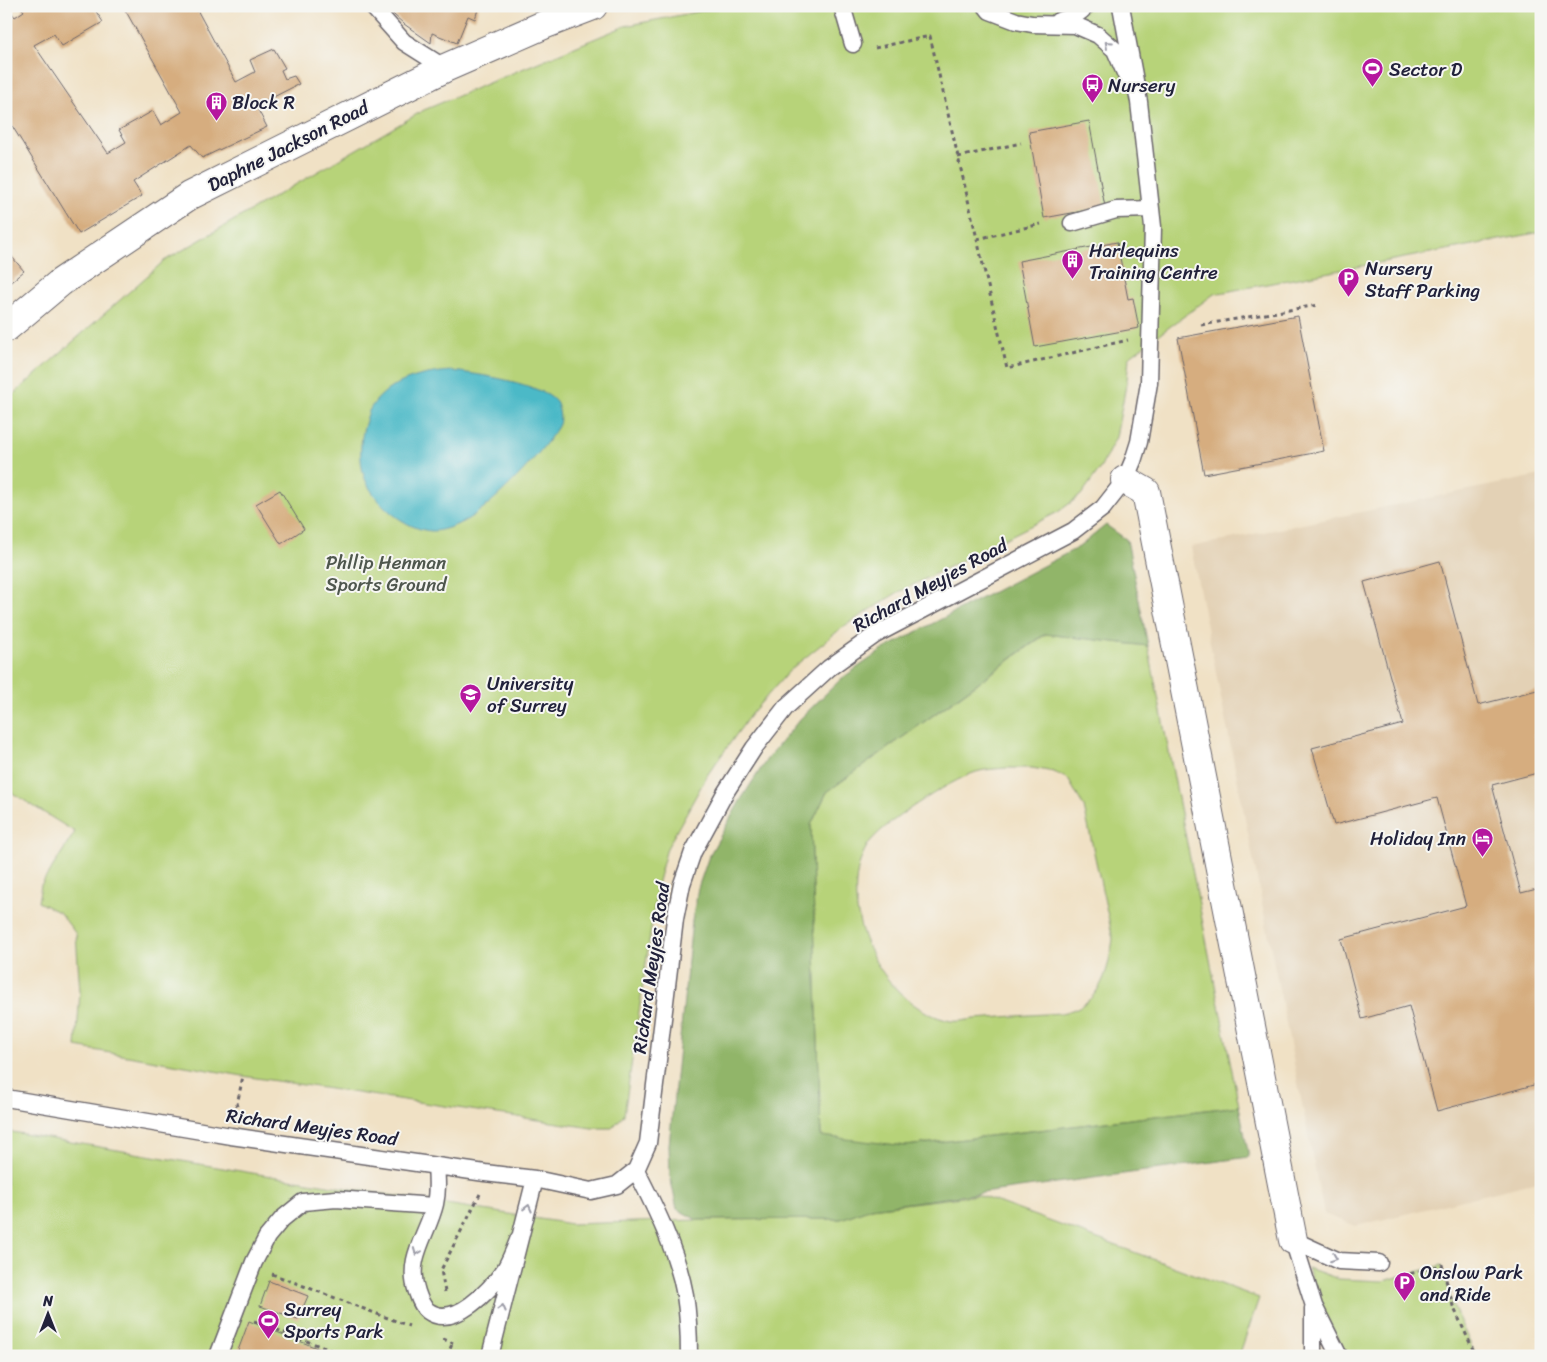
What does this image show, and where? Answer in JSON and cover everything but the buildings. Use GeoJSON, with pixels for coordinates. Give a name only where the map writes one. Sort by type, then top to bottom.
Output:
{"type":"FeatureCollection","features":[{"type":"Feature","properties":{"kind":"street","name":"Daphne Jackson Road"},"geometry":{"type":"LineString","coordinates":[[6,328],[61,282],[189,196],[444,68],[593,6]]}},
{"type":"Feature","properties":{"kind":"street"},"geometry":{"type":"LineString","coordinates":[[1125,480],[1146,492],[1293,1240]]}},
{"type":"Feature","properties":{"kind":"lane"},"geometry":{"type":"LineString","coordinates":[[372,6],[404,42],[444,68]]}},
{"type":"Feature","properties":{"kind":"lane"},"geometry":{"type":"LineString","coordinates":[[842,6],[853,44]]}},
{"type":"Feature","properties":{"kind":"lane","name":"Richard Meyjes Road"},"geometry":{"type":"LineString","coordinates":[[986,6],[990,11],[1016,20],[1032,24],[1075,25],[1098,35],[1115,50],[1139,102]]}},
{"type":"Feature","properties":{"kind":"lane"},"geometry":{"type":"LineString","coordinates":[[1049,24],[1069,18],[1084,10],[1086,6]]}},
{"type":"Feature","properties":{"kind":"lane","name":"Richard Meyjes Road"},"geometry":{"type":"LineString","coordinates":[[6,1098],[231,1136],[535,1179],[591,1191],[617,1185],[636,1170],[648,1143],[675,919],[682,884],[693,852],[725,793],[754,748],[786,707],[837,662],[875,635],[1073,531],[1103,508],[1125,480],[1133,461],[1139,442],[1149,383],[1152,227],[1139,102],[1121,6]]}},
{"type":"Feature","properties":{"kind":"lane"},"geometry":{"type":"LineString","coordinates":[[1072,223],[1116,210],[1151,209]]}},
{"type":"Feature","properties":{"kind":"lane"},"geometry":{"type":"LineString","coordinates":[[436,1166],[438,1186],[434,1206],[413,1262],[413,1283],[420,1301],[428,1311],[441,1316],[450,1316],[464,1310],[488,1289],[504,1269],[520,1238]]}},
{"type":"Feature","properties":{"kind":"lane"},"geometry":{"type":"LineString","coordinates":[[636,1170],[653,1204],[674,1255],[685,1294],[689,1356]]}},
{"type":"Feature","properties":{"kind":"lane"},"geometry":{"type":"LineString","coordinates":[[490,1356],[535,1179]]}},
{"type":"Feature","properties":{"kind":"lane"},"geometry":{"type":"LineString","coordinates":[[218,1356],[254,1262],[267,1237],[282,1218],[303,1202],[336,1199],[434,1206]]}},
{"type":"Feature","properties":{"kind":"lane"},"geometry":{"type":"LineString","coordinates":[[1293,1240],[1339,1261],[1379,1263]]}},
{"type":"Feature","properties":{"kind":"lane"},"geometry":{"type":"LineString","coordinates":[[1293,1240],[1314,1306],[1339,1356]]}},
{"type":"Feature","properties":{"kind":"lane"},"geometry":{"type":"LineString","coordinates":[[1312,1356],[1314,1306]]}},
{"type":"Feature","properties":{"kind":"path"},"geometry":{"type":"LineString","coordinates":[[872,49],[930,36],[1007,368],[1131,339]]}},
{"type":"Feature","properties":{"kind":"path"},"geometry":{"type":"LineString","coordinates":[[958,157],[1021,143]]}},
{"type":"Feature","properties":{"kind":"path"},"geometry":{"type":"LineString","coordinates":[[976,239],[1041,224]]}},
{"type":"Feature","properties":{"kind":"path"},"geometry":{"type":"LineString","coordinates":[[1201,325],[1318,305]]}},
{"type":"Feature","properties":{"kind":"path"},"geometry":{"type":"LineString","coordinates":[[234,1120],[243,1076]]}},
{"type":"Feature","properties":{"kind":"path"},"geometry":{"type":"LineString","coordinates":[[444,1292],[441,1270],[481,1194]]}},
{"type":"Feature","properties":{"kind":"path"},"geometry":{"type":"LineString","coordinates":[[1391,1279],[1442,1265],[1453,1306],[1476,1356]]}},
{"type":"Feature","properties":{"kind":"path"},"geometry":{"type":"LineString","coordinates":[[269,1273],[416,1328]]}},
{"type":"Feature","properties":{"kind":"path"},"geometry":{"type":"LineString","coordinates":[[251,1320],[346,1356]]}},
{"type":"Feature","properties":{"kind":"path"},"geometry":{"type":"LineString","coordinates":[[434,1336],[453,1342]]}},
{"type":"Feature","properties":{"kind":"path"},"geometry":{"type":"LineString","coordinates":[[447,1356],[453,1342],[453,1336]]}},
{"type":"Feature","properties":{"kind":"shaded area"},"geometry":{"type":"Polygon","coordinates":[[[1541,475],[1541,1181],[1356,1226],[1324,1214],[1191,547],[1541,475]]]}},
{"type":"Feature","properties":{"kind":"green space","name":"Phllip Henman Sports Ground"},"geometry":{"type":"Polygon","coordinates":[[[727,6],[1541,6],[1541,232],[1214,294],[1129,357],[1127,380],[1116,437],[1101,467],[1081,495],[1058,512],[895,594],[843,627],[791,669],[751,714],[708,774],[667,848],[658,881],[624,1115],[612,1128],[592,1128],[243,1076],[76,1047],[80,992],[76,934],[60,913],[38,902],[41,885],[75,832],[6,789],[6,401],[164,261],[424,110],[625,26],[727,6]]]}},
{"type":"Feature","properties":{"kind":"green space"},"geometry":{"type":"Polygon","coordinates":[[[1106,525],[1127,540],[1148,646],[1045,634],[827,792],[811,825],[821,1136],[906,1146],[1239,1106],[1249,1157],[871,1208],[841,1219],[697,1220],[677,1209],[670,1176],[669,1145],[692,921],[698,888],[709,856],[740,801],[767,759],[800,719],[841,679],[884,649],[1079,547],[1106,525]]]}},
{"type":"Feature","properties":{"kind":"green space"},"geometry":{"type":"Polygon","coordinates":[[[1046,634],[1148,646],[1239,1106],[906,1146],[821,1137],[811,825],[827,792],[1046,634]],[[1006,768],[976,772],[950,784],[900,815],[874,837],[867,846],[858,870],[856,897],[860,925],[870,952],[885,976],[904,997],[926,1012],[951,1021],[1061,1013],[1085,1003],[1100,986],[1105,976],[1113,939],[1084,807],[1068,779],[1054,772],[1032,768],[1006,768]]]}},
{"type":"Feature","properties":{"kind":"green space","name":"Surrey Sports Park"},"geometry":{"type":"Polygon","coordinates":[[[6,1131],[571,1224],[697,1220],[841,1219],[871,1208],[978,1195],[1259,1298],[1239,1356],[6,1356],[6,1131]]]}},
{"type":"Feature","properties":{"kind":"green space"},"geometry":{"type":"Polygon","coordinates":[[[1442,1265],[1453,1306],[1476,1356],[1347,1356],[1320,1305],[1308,1268],[1339,1279],[1383,1281],[1442,1265]]]}},
{"type":"Feature","properties":{"kind":"water"},"geometry":{"type":"Polygon","coordinates":[[[452,371],[508,380],[548,395],[556,402],[560,422],[546,444],[527,466],[484,507],[465,521],[448,528],[432,531],[411,526],[401,520],[374,495],[368,486],[362,470],[362,436],[371,408],[379,397],[388,390],[419,376],[452,371]]]}},
{"type":"Feature","properties":{"kind":"place","name":"Sector D"},"geometry":{"type":"Point","coordinates":[1373,88]}},
{"type":"Feature","properties":{"kind":"place","name":"Nursery"},"geometry":{"type":"Point","coordinates":[1092,104]}},
{"type":"Feature","properties":{"kind":"place","name":"Block R"},"geometry":{"type":"Point","coordinates":[216,121]}},
{"type":"Feature","properties":{"kind":"place","name":"Harlequins Training Centre"},"geometry":{"type":"Point","coordinates":[1073,280]}},
{"type":"Feature","properties":{"kind":"place","name":"Nursery Staff Parking"},"geometry":{"type":"Point","coordinates":[1349,298]}},
{"type":"Feature","properties":{"kind":"place","name":"University of Surrey"},"geometry":{"type":"Point","coordinates":[471,713]}},
{"type":"Feature","properties":{"kind":"place","name":"Holiday Inn"},"geometry":{"type":"Point","coordinates":[1482,857]}},
{"type":"Feature","properties":{"kind":"place","name":"Onslow Park and Ride"},"geometry":{"type":"Point","coordinates":[1404,1302]}},
{"type":"Feature","properties":{"kind":"place","name":"Surrey Sports Park"},"geometry":{"type":"Point","coordinates":[268,1339]}}]}
